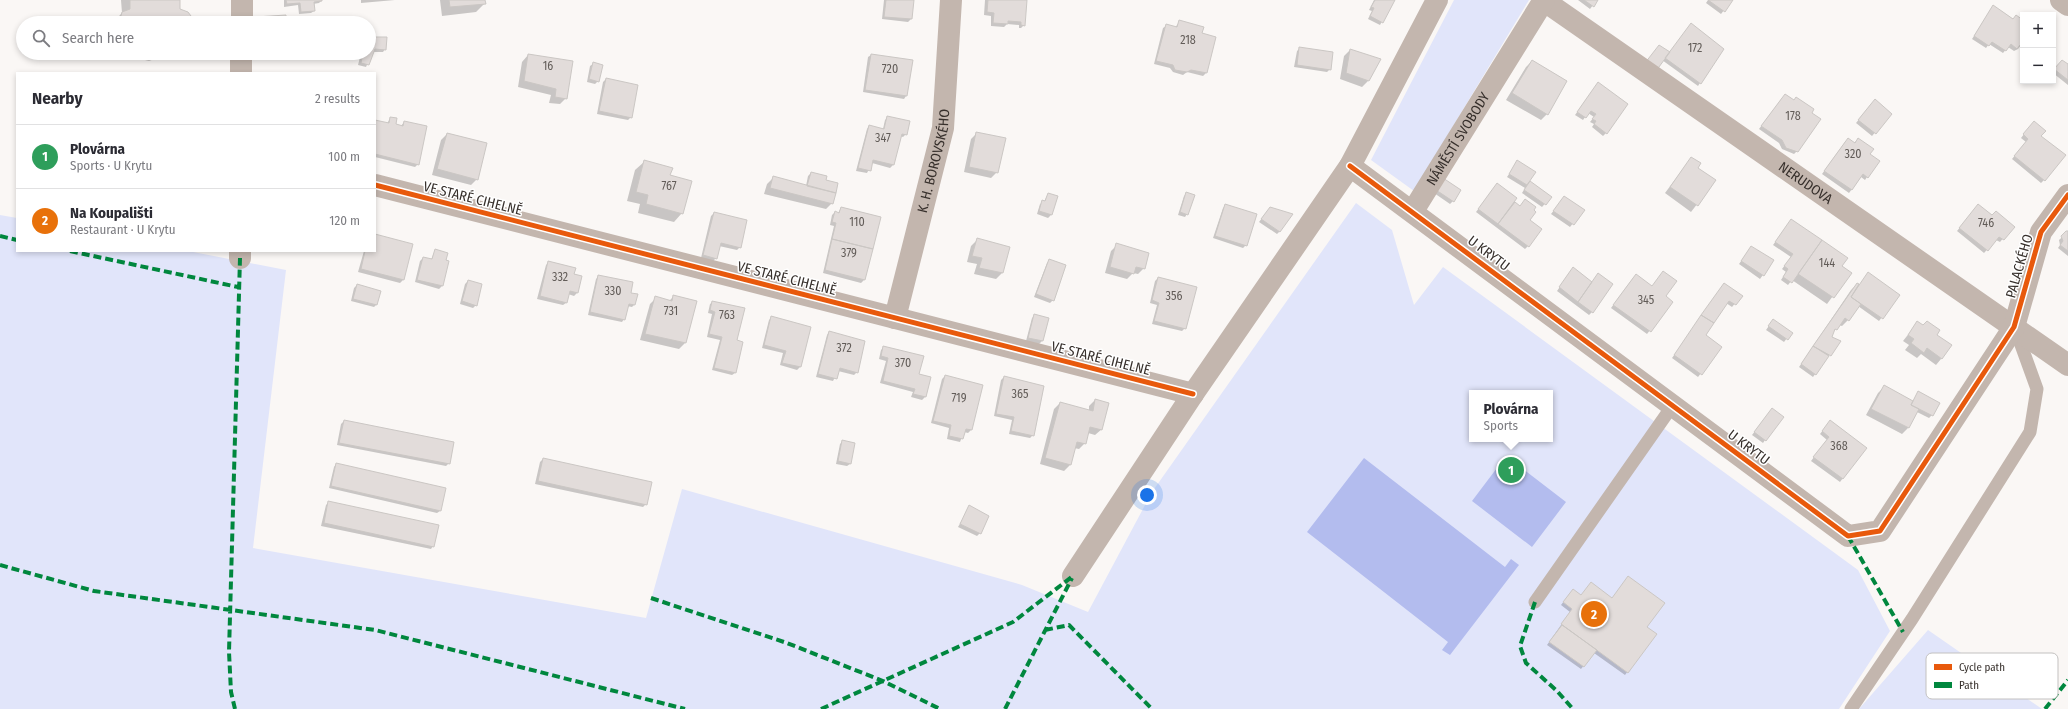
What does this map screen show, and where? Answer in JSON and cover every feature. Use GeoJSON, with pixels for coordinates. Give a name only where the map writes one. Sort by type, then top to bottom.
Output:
{"type":"FeatureCollection","features":[{"type":"Feature","properties":{"kind":"street"},"geometry":{"type":"LineString","coordinates":[[242,0],[242,16]]}},
{"type":"Feature","properties":{"kind":"street","name":"K. H. BOROVSKÉHO"},"geometry":{"type":"LineString","coordinates":[[895,318],[943,128],[951,0]]}},
{"type":"Feature","properties":{"kind":"street"},"geometry":{"type":"LineString","coordinates":[[1073,576],[1193,394],[1350,166],[1437,0]]}},
{"type":"Feature","properties":{"kind":"street","name":"NÁMĚSTÍ SVOBODY"},"geometry":{"type":"LineString","coordinates":[[1413,211],[1544,0]]}},
{"type":"Feature","properties":{"kind":"street","name":"NERUDOVA"},"geometry":{"type":"LineString","coordinates":[[1544,0],[2068,365]]}},
{"type":"Feature","properties":{"kind":"street"},"geometry":{"type":"LineString","coordinates":[[2060,0],[2068,5]]}},
{"type":"Feature","properties":{"kind":"street"},"geometry":{"type":"LineString","coordinates":[[241,60],[241,72]]}},
{"type":"Feature","properties":{"kind":"street"},"geometry":{"type":"LineString","coordinates":[[1350,166],[1413,211]]}},
{"type":"Feature","properties":{"kind":"street","name":"VE STARÉ CIHELNĚ"},"geometry":{"type":"LineString","coordinates":[[376,185],[1193,394]]}},
{"type":"Feature","properties":{"kind":"street","name":"PALACKÉHO"},"geometry":{"type":"LineString","coordinates":[[2014,327],[2041,232],[2068,195]]}},
{"type":"Feature","properties":{"kind":"street","name":"U KRYTU"},"geometry":{"type":"LineString","coordinates":[[1413,211],[1848,536],[1880,531],[2014,327]]}},
{"type":"Feature","properties":{"kind":"lane"},"geometry":{"type":"LineString","coordinates":[[1851,709],[1912,619],[2030,432],[2037,388],[2014,327]]}},
{"type":"Feature","properties":{"kind":"lane"},"geometry":{"type":"LineString","coordinates":[[1535,602],[1673,405]]}},
{"type":"Feature","properties":{"kind":"shaded area"},"geometry":{"type":"Polygon","coordinates":[[[1454,0],[1529,0],[1414,191],[1371,160],[1454,0]]]}},
{"type":"Feature","properties":{"kind":"shaded area"},"geometry":{"type":"Polygon","coordinates":[[[1356,203],[1392,230],[1414,305],[1443,267],[1858,570],[1890,631],[1839,709],[0,709],[0,215],[16,218],[16,252],[193,252],[286,270],[253,548],[646,618],[682,489],[1022,585],[1088,612],[1152,492],[1356,203]]]}},
{"type":"Feature","properties":{"kind":"shaded area"},"geometry":{"type":"Polygon","coordinates":[[[1928,630],[1961,653],[1926,653],[1926,699],[2028,699],[2042,709],[1859,709],[1928,630]]]}},
{"type":"Feature","properties":{"kind":"water"},"geometry":{"type":"Polygon","coordinates":[[[1506,456],[1566,502],[1532,547],[1472,501],[1506,456]]]}},
{"type":"Feature","properties":{"kind":"water"},"geometry":{"type":"Polygon","coordinates":[[[1364,458],[1505,567],[1511,559],[1519,565],[1450,655],[1442,650],[1448,642],[1307,532],[1364,458]]]}},
{"type":"Feature","properties":{"kind":"building"},"geometry":{"type":"Polygon","coordinates":[[[130,0],[180,0],[180,9],[188,12],[191,16],[121,16],[122,12],[130,9],[130,0]]]}},
{"type":"Feature","properties":{"kind":"building"},"geometry":{"type":"Polygon","coordinates":[[[286,0],[322,1],[314,2],[315,11],[301,12],[300,3],[287,4],[286,0]]]}},
{"type":"Feature","properties":{"kind":"building"},"geometry":{"type":"Polygon","coordinates":[[[449,0],[485,0],[486,4],[450,7],[449,0]]]}},
{"type":"Feature","properties":{"kind":"building"},"geometry":{"type":"Polygon","coordinates":[[[886,0],[914,0],[912,19],[884,17],[886,0]]]}},
{"type":"Feature","properties":{"kind":"building"},"geometry":{"type":"Polygon","coordinates":[[[988,0],[1027,0],[1025,26],[1021,25],[1021,22],[1008,21],[1008,24],[993,23],[994,13],[987,12],[988,0]]]}},
{"type":"Feature","properties":{"kind":"building"},"geometry":{"type":"Polygon","coordinates":[[[1375,0],[1395,0],[1383,23],[1370,16],[1374,8],[1371,7],[1375,0]]]}},
{"type":"Feature","properties":{"kind":"building"},"geometry":{"type":"Polygon","coordinates":[[[1584,0],[1598,0],[1594,7],[1584,0]]]}},
{"type":"Feature","properties":{"kind":"building"},"geometry":{"type":"Polygon","coordinates":[[[1708,0],[1733,0],[1725,12],[1708,0]]]}},
{"type":"Feature","properties":{"kind":"building"},"geometry":{"type":"Polygon","coordinates":[[[1993,5],[2013,19],[2016,15],[2020,18],[2020,45],[2017,49],[2011,44],[2006,51],[1992,42],[1989,46],[1974,36],[1993,5]]]}},
{"type":"Feature","properties":{"kind":"building"},"geometry":{"type":"Polygon","coordinates":[[[1179,20],[1204,27],[1202,33],[1216,37],[1207,73],[1191,70],[1187,72],[1175,70],[1173,65],[1156,61],[1166,24],[1177,27],[1179,20]]]}},
{"type":"Feature","properties":{"kind":"building"},"geometry":{"type":"Polygon","coordinates":[[[1691,23],[1724,49],[1701,84],[1665,58],[1691,23]]]}},
{"type":"Feature","properties":{"kind":"building"},"geometry":{"type":"Polygon","coordinates":[[[376,37],[387,37],[386,50],[376,49],[376,37]]]}},
{"type":"Feature","properties":{"kind":"building"},"geometry":{"type":"Polygon","coordinates":[[[1659,45],[1670,52],[1656,71],[1645,63],[1659,45]]]}},
{"type":"Feature","properties":{"kind":"building"},"geometry":{"type":"Polygon","coordinates":[[[1299,47],[1333,52],[1331,70],[1297,65],[1299,47]]]}},
{"type":"Feature","properties":{"kind":"building"},"geometry":{"type":"Polygon","coordinates":[[[1350,49],[1381,59],[1369,81],[1346,73],[1350,49]]]}},
{"type":"Feature","properties":{"kind":"building"},"geometry":{"type":"Polygon","coordinates":[[[528,54],[573,61],[567,99],[555,97],[556,89],[524,81],[528,54]]]}},
{"type":"Feature","properties":{"kind":"building"},"geometry":{"type":"Polygon","coordinates":[[[871,54],[913,60],[907,96],[865,90],[871,54]]]}},
{"type":"Feature","properties":{"kind":"building"},"geometry":{"type":"Polygon","coordinates":[[[362,60],[371,60],[369,65],[361,63],[362,60]]]}},
{"type":"Feature","properties":{"kind":"building"},"geometry":{"type":"Polygon","coordinates":[[[1532,60],[1567,81],[1548,115],[1512,93],[1532,60]]]}},
{"type":"Feature","properties":{"kind":"building"},"geometry":{"type":"Polygon","coordinates":[[[2062,60],[2068,64],[2068,80],[2056,71],[2056,67],[2062,60]]]}},
{"type":"Feature","properties":{"kind":"building"},"geometry":{"type":"Polygon","coordinates":[[[593,62],[603,65],[599,82],[589,79],[593,62]]]}},
{"type":"Feature","properties":{"kind":"building"},"geometry":{"type":"Polygon","coordinates":[[[606,78],[638,85],[632,118],[599,111],[606,78]]]}},
{"type":"Feature","properties":{"kind":"building"},"geometry":{"type":"Polygon","coordinates":[[[1598,82],[1628,104],[1607,134],[1594,124],[1596,121],[1592,119],[1596,114],[1591,111],[1586,118],[1577,112],[1598,82]]]}},
{"type":"Feature","properties":{"kind":"building"},"geometry":{"type":"Polygon","coordinates":[[[1785,94],[1794,100],[1796,97],[1814,109],[1812,113],[1821,119],[1798,152],[1786,148],[1782,140],[1761,126],[1785,94]]]}},
{"type":"Feature","properties":{"kind":"building"},"geometry":{"type":"Polygon","coordinates":[[[1875,99],[1892,114],[1876,134],[1858,120],[1875,99]]]}},
{"type":"Feature","properties":{"kind":"building"},"geometry":{"type":"Polygon","coordinates":[[[887,116],[910,121],[907,135],[902,134],[894,165],[873,160],[871,171],[858,168],[869,125],[884,129],[887,116]]]}},
{"type":"Feature","properties":{"kind":"building"},"geometry":{"type":"Polygon","coordinates":[[[390,117],[397,118],[396,124],[403,126],[404,121],[427,126],[419,165],[376,154],[376,120],[389,123],[390,117]]]}},
{"type":"Feature","properties":{"kind":"building"},"geometry":{"type":"Polygon","coordinates":[[[2034,121],[2046,131],[2041,136],[2066,155],[2045,181],[2014,156],[2028,139],[2023,134],[2034,121]]]}},
{"type":"Feature","properties":{"kind":"building"},"geometry":{"type":"Polygon","coordinates":[[[976,132],[1006,138],[998,173],[969,167],[976,132]]]}},
{"type":"Feature","properties":{"kind":"building"},"geometry":{"type":"Polygon","coordinates":[[[447,133],[487,143],[478,180],[437,169],[447,133]]]}},
{"type":"Feature","properties":{"kind":"building"},"geometry":{"type":"Polygon","coordinates":[[[1848,138],[1855,143],[1858,138],[1874,149],[1870,154],[1880,161],[1868,178],[1863,174],[1852,190],[1824,171],[1848,138]]]}},
{"type":"Feature","properties":{"kind":"building"},"geometry":{"type":"Polygon","coordinates":[[[1691,157],[1701,163],[1698,168],[1716,180],[1698,206],[1670,187],[1691,157]]]}},
{"type":"Feature","properties":{"kind":"building"},"geometry":{"type":"Polygon","coordinates":[[[644,160],[673,168],[670,175],[692,181],[683,214],[646,204],[648,195],[636,192],[644,160]]]}},
{"type":"Feature","properties":{"kind":"building"},"geometry":{"type":"Polygon","coordinates":[[[1517,160],[1536,172],[1527,185],[1509,174],[1517,160]]]}},
{"type":"Feature","properties":{"kind":"building"},"geometry":{"type":"Polygon","coordinates":[[[811,172],[827,176],[826,180],[838,183],[836,193],[807,186],[811,172]]]}},
{"type":"Feature","properties":{"kind":"building"},"geometry":{"type":"Polygon","coordinates":[[[773,176],[836,193],[833,204],[770,188],[773,176]]]}},
{"type":"Feature","properties":{"kind":"building"},"geometry":{"type":"Polygon","coordinates":[[[1443,178],[1461,190],[1454,202],[1436,190],[1443,178]]]}},
{"type":"Feature","properties":{"kind":"building"},"geometry":{"type":"Polygon","coordinates":[[[1530,181],[1552,197],[1546,205],[1524,190],[1530,181]]]}},
{"type":"Feature","properties":{"kind":"building"},"geometry":{"type":"Polygon","coordinates":[[[1497,183],[1517,198],[1498,224],[1478,209],[1497,183]]]}},
{"type":"Feature","properties":{"kind":"building"},"geometry":{"type":"Polygon","coordinates":[[[1186,192],[1195,195],[1188,215],[1180,212],[1186,192]]]}},
{"type":"Feature","properties":{"kind":"building"},"geometry":{"type":"Polygon","coordinates":[[[1048,193],[1058,196],[1052,215],[1039,211],[1042,200],[1045,201],[1048,193]]]}},
{"type":"Feature","properties":{"kind":"building"},"geometry":{"type":"Polygon","coordinates":[[[1564,196],[1585,210],[1574,225],[1553,211],[1564,196]]]}},
{"type":"Feature","properties":{"kind":"building"},"geometry":{"type":"Polygon","coordinates":[[[1525,199],[1536,207],[1534,210],[1536,212],[1530,220],[1542,229],[1529,247],[1498,224],[1515,202],[1520,206],[1525,199]]]}},
{"type":"Feature","properties":{"kind":"building"},"geometry":{"type":"Polygon","coordinates":[[[1225,204],[1257,214],[1247,246],[1215,236],[1225,204]]]}},
{"type":"Feature","properties":{"kind":"building"},"geometry":{"type":"Polygon","coordinates":[[[1978,204],[1992,215],[1996,211],[2015,227],[2004,240],[1999,237],[1988,251],[1959,228],[1978,204]]]}},
{"type":"Feature","properties":{"kind":"building"},"geometry":{"type":"Polygon","coordinates":[[[841,207],[881,217],[873,249],[832,239],[836,223],[832,222],[835,211],[839,213],[841,207]]]}},
{"type":"Feature","properties":{"kind":"building"},"geometry":{"type":"Polygon","coordinates":[[[1270,207],[1293,214],[1280,232],[1261,219],[1270,207]]]}},
{"type":"Feature","properties":{"kind":"building"},"geometry":{"type":"Polygon","coordinates":[[[714,212],[747,220],[741,248],[721,243],[717,259],[703,255],[714,212]]]}},
{"type":"Feature","properties":{"kind":"building"},"geometry":{"type":"Polygon","coordinates":[[[1791,219],[1822,240],[1792,283],[1783,277],[1788,269],[1784,266],[1793,254],[1775,242],[1791,219]]]}},
{"type":"Feature","properties":{"kind":"building"},"geometry":{"type":"Polygon","coordinates":[[[2068,231],[2068,251],[2060,245],[2063,241],[2061,236],[2068,231]]]}},
{"type":"Feature","properties":{"kind":"building"},"geometry":{"type":"Polygon","coordinates":[[[376,234],[413,244],[404,280],[361,269],[365,252],[376,252],[376,234]]]}},
{"type":"Feature","properties":{"kind":"building"},"geometry":{"type":"Polygon","coordinates":[[[977,238],[1010,247],[1003,273],[979,268],[982,258],[972,256],[977,238]]]}},
{"type":"Feature","properties":{"kind":"building"},"geometry":{"type":"Polygon","coordinates":[[[832,239],[873,249],[865,280],[825,270],[832,239]]]}},
{"type":"Feature","properties":{"kind":"building"},"geometry":{"type":"Polygon","coordinates":[[[1822,240],[1848,258],[1842,266],[1852,273],[1834,298],[1798,274],[1822,240]]]}},
{"type":"Feature","properties":{"kind":"building"},"geometry":{"type":"Polygon","coordinates":[[[1116,243],[1149,253],[1145,269],[1136,267],[1134,274],[1110,267],[1116,243]]]}},
{"type":"Feature","properties":{"kind":"building"},"geometry":{"type":"Polygon","coordinates":[[[1751,246],[1774,260],[1764,276],[1741,261],[1751,246]]]}},
{"type":"Feature","properties":{"kind":"building"},"geometry":{"type":"Polygon","coordinates":[[[435,249],[448,253],[446,260],[449,261],[443,286],[417,280],[423,257],[432,259],[435,249]]]}},
{"type":"Feature","properties":{"kind":"building"},"geometry":{"type":"Polygon","coordinates":[[[1049,259],[1066,265],[1054,301],[1036,294],[1049,259]]]}},
{"type":"Feature","properties":{"kind":"building"},"geometry":{"type":"Polygon","coordinates":[[[548,261],[576,268],[574,274],[582,276],[578,293],[570,291],[567,303],[540,296],[548,261]]]}},
{"type":"Feature","properties":{"kind":"building"},"geometry":{"type":"Polygon","coordinates":[[[1573,267],[1592,282],[1578,302],[1559,287],[1573,267]]]}},
{"type":"Feature","properties":{"kind":"building"},"geometry":{"type":"Polygon","coordinates":[[[1663,271],[1677,281],[1666,296],[1673,302],[1651,332],[1613,305],[1636,274],[1652,286],[1663,271]]]}},
{"type":"Feature","properties":{"kind":"building"},"geometry":{"type":"Polygon","coordinates":[[[1868,272],[1900,295],[1883,319],[1851,297],[1868,272]]]}},
{"type":"Feature","properties":{"kind":"building"},"geometry":{"type":"Polygon","coordinates":[[[1598,273],[1613,284],[1593,313],[1578,302],[1598,273]]]}},
{"type":"Feature","properties":{"kind":"building"},"geometry":{"type":"Polygon","coordinates":[[[598,275],[633,282],[631,293],[638,294],[635,305],[629,304],[625,320],[590,312],[598,275]]]}},
{"type":"Feature","properties":{"kind":"building"},"geometry":{"type":"Polygon","coordinates":[[[1158,277],[1197,287],[1186,329],[1154,321],[1159,303],[1152,300],[1158,277]]]}},
{"type":"Feature","properties":{"kind":"building"},"geometry":{"type":"Polygon","coordinates":[[[468,280],[482,284],[477,306],[462,301],[468,280]]]}},
{"type":"Feature","properties":{"kind":"building"},"geometry":{"type":"Polygon","coordinates":[[[1724,283],[1743,296],[1736,305],[1729,301],[1714,323],[1701,315],[1724,283]]]}},
{"type":"Feature","properties":{"kind":"building"},"geometry":{"type":"Polygon","coordinates":[[[1857,283],[1859,284],[1851,297],[1861,304],[1849,321],[1845,318],[1837,330],[1835,329],[1832,337],[1841,341],[1831,356],[1813,346],[1857,283]]]}},
{"type":"Feature","properties":{"kind":"building"},"geometry":{"type":"Polygon","coordinates":[[[357,284],[381,291],[377,305],[353,299],[357,284]]]}},
{"type":"Feature","properties":{"kind":"building"},"geometry":{"type":"Polygon","coordinates":[[[673,295],[697,301],[686,343],[645,334],[655,296],[672,301],[673,295]]]}},
{"type":"Feature","properties":{"kind":"building"},"geometry":{"type":"Polygon","coordinates":[[[712,301],[745,308],[737,340],[743,342],[736,373],[714,368],[722,337],[709,334],[715,312],[710,310],[712,301]]]}},
{"type":"Feature","properties":{"kind":"building"},"geometry":{"type":"Polygon","coordinates":[[[1034,314],[1049,318],[1043,341],[1028,338],[1034,314]]]}},
{"type":"Feature","properties":{"kind":"building"},"geometry":{"type":"Polygon","coordinates":[[[1701,315],[1714,323],[1706,335],[1722,347],[1702,375],[1674,355],[1701,315]]]}},
{"type":"Feature","properties":{"kind":"building"},"geometry":{"type":"Polygon","coordinates":[[[771,316],[811,327],[801,367],[782,363],[786,351],[764,345],[771,316]]]}},
{"type":"Feature","properties":{"kind":"building"},"geometry":{"type":"Polygon","coordinates":[[[1773,319],[1793,333],[1788,340],[1768,326],[1773,319]]]}},
{"type":"Feature","properties":{"kind":"building"},"geometry":{"type":"Polygon","coordinates":[[[1917,321],[1923,325],[1927,321],[1940,330],[1937,335],[1952,345],[1942,359],[1927,348],[1924,353],[1911,343],[1914,339],[1908,335],[1917,321]]]}},
{"type":"Feature","properties":{"kind":"building"},"geometry":{"type":"Polygon","coordinates":[[[829,331],[865,341],[858,373],[840,368],[837,379],[818,374],[829,331]]]}},
{"type":"Feature","properties":{"kind":"building"},"geometry":{"type":"Polygon","coordinates":[[[883,346],[924,356],[919,374],[931,377],[926,397],[913,394],[915,389],[883,381],[888,358],[881,356],[883,346]]]}},
{"type":"Feature","properties":{"kind":"building"},"geometry":{"type":"Polygon","coordinates":[[[1813,346],[1829,356],[1816,375],[1801,364],[1813,346]]]}},
{"type":"Feature","properties":{"kind":"building"},"geometry":{"type":"Polygon","coordinates":[[[945,375],[983,385],[972,430],[966,429],[963,439],[949,436],[951,425],[933,421],[945,375]]]}},
{"type":"Feature","properties":{"kind":"building"},"geometry":{"type":"Polygon","coordinates":[[[1004,376],[1044,386],[1034,436],[1011,431],[1014,417],[996,414],[1004,376]]]}},
{"type":"Feature","properties":{"kind":"building"},"geometry":{"type":"Polygon","coordinates":[[[1884,385],[1913,401],[1911,405],[1919,409],[1909,428],[1871,409],[1884,385]]]}},
{"type":"Feature","properties":{"kind":"building"},"geometry":{"type":"Polygon","coordinates":[[[1918,391],[1940,403],[1933,416],[1911,405],[1918,391]]]}},
{"type":"Feature","properties":{"kind":"building"},"geometry":{"type":"Polygon","coordinates":[[[1095,399],[1109,403],[1102,430],[1090,427],[1086,444],[1077,442],[1071,465],[1045,458],[1060,402],[1093,411],[1095,399]]]}},
{"type":"Feature","properties":{"kind":"building"},"geometry":{"type":"Polygon","coordinates":[[[1772,408],[1784,417],[1766,441],[1754,432],[1772,408]]]}},
{"type":"Feature","properties":{"kind":"building"},"geometry":{"type":"Polygon","coordinates":[[[344,420],[454,442],[450,464],[339,443],[344,420]]]}},
{"type":"Feature","properties":{"kind":"building"},"geometry":{"type":"Polygon","coordinates":[[[1830,420],[1867,448],[1843,479],[1813,457],[1829,437],[1822,431],[1830,420]]]}},
{"type":"Feature","properties":{"kind":"building"},"geometry":{"type":"Polygon","coordinates":[[[842,440],[855,443],[851,464],[838,461],[842,440]]]}},
{"type":"Feature","properties":{"kind":"building"},"geometry":{"type":"Polygon","coordinates":[[[543,458],[652,482],[647,505],[538,481],[543,458]]]}},
{"type":"Feature","properties":{"kind":"building"},"geometry":{"type":"Polygon","coordinates":[[[336,463],[446,488],[441,511],[331,486],[336,463]]]}},
{"type":"Feature","properties":{"kind":"building"},"geometry":{"type":"Polygon","coordinates":[[[328,501],[439,525],[434,547],[324,523],[328,501]]]}},
{"type":"Feature","properties":{"kind":"building"},"geometry":{"type":"Polygon","coordinates":[[[969,505],[989,516],[981,534],[960,524],[969,505]]]}},
{"type":"Feature","properties":{"kind":"building"},"geometry":{"type":"Polygon","coordinates":[[[1628,576],[1665,603],[1647,627],[1657,634],[1628,673],[1561,624],[1572,609],[1563,602],[1573,589],[1581,595],[1591,582],[1612,598],[1628,576]]]}},
{"type":"Feature","properties":{"kind":"building"},"geometry":{"type":"Polygon","coordinates":[[[1562,625],[1597,650],[1584,667],[1549,642],[1562,625]]]}},
{"type":"Feature","properties":{"kind":"marked path"},"geometry":{"type":"LineString","coordinates":[[0,236],[16,240]]}},
{"type":"Feature","properties":{"kind":"marked path"},"geometry":{"type":"LineString","coordinates":[[75,252],[238,287]]}},
{"type":"Feature","properties":{"kind":"marked path"},"geometry":{"type":"LineString","coordinates":[[235,709],[231,692],[229,652],[240,258]]}},
{"type":"Feature","properties":{"kind":"marked path"},"geometry":{"type":"LineString","coordinates":[[1848,536],[1903,632]]}},
{"type":"Feature","properties":{"kind":"marked path"},"geometry":{"type":"LineString","coordinates":[[0,565],[94,591],[375,630],[685,709]]}},
{"type":"Feature","properties":{"kind":"marked path"},"geometry":{"type":"LineString","coordinates":[[821,709],[1013,622],[1073,576]]}},
{"type":"Feature","properties":{"kind":"marked path"},"geometry":{"type":"LineString","coordinates":[[1005,709],[1072,578]]}},
{"type":"Feature","properties":{"kind":"marked path"},"geometry":{"type":"LineString","coordinates":[[651,598],[787,643],[883,681],[940,709]]}},
{"type":"Feature","properties":{"kind":"marked path"},"geometry":{"type":"LineString","coordinates":[[1535,602],[1520,646],[1526,663],[1557,691],[1573,709]]}},
{"type":"Feature","properties":{"kind":"marked path"},"geometry":{"type":"LineString","coordinates":[[1045,630],[1069,625],[1152,709]]}},
{"type":"Feature","properties":{"kind":"marked path"},"geometry":{"type":"LineString","coordinates":[[2058,693],[2068,680]]}},
{"type":"Feature","properties":{"kind":"marked path"},"geometry":{"type":"LineString","coordinates":[[2045,709],[2053,699]]}},
{"type":"Feature","properties":{"kind":"cycle path"},"geometry":{"type":"LineString","coordinates":[[1350,166],[1848,536],[1880,531],[2014,327],[2041,232],[2068,195]]}},
{"type":"Feature","properties":{"kind":"cycle path"},"geometry":{"type":"LineString","coordinates":[[376,185],[1193,394]]}},
{"type":"Feature","properties":{"kind":"place","name":"Plovárna"},"geometry":{"type":"Point","coordinates":[1511,470]}},
{"type":"Feature","properties":{"kind":"place","name":"Na Koupališti"},"geometry":{"type":"Point","coordinates":[1594,614]}}]}
